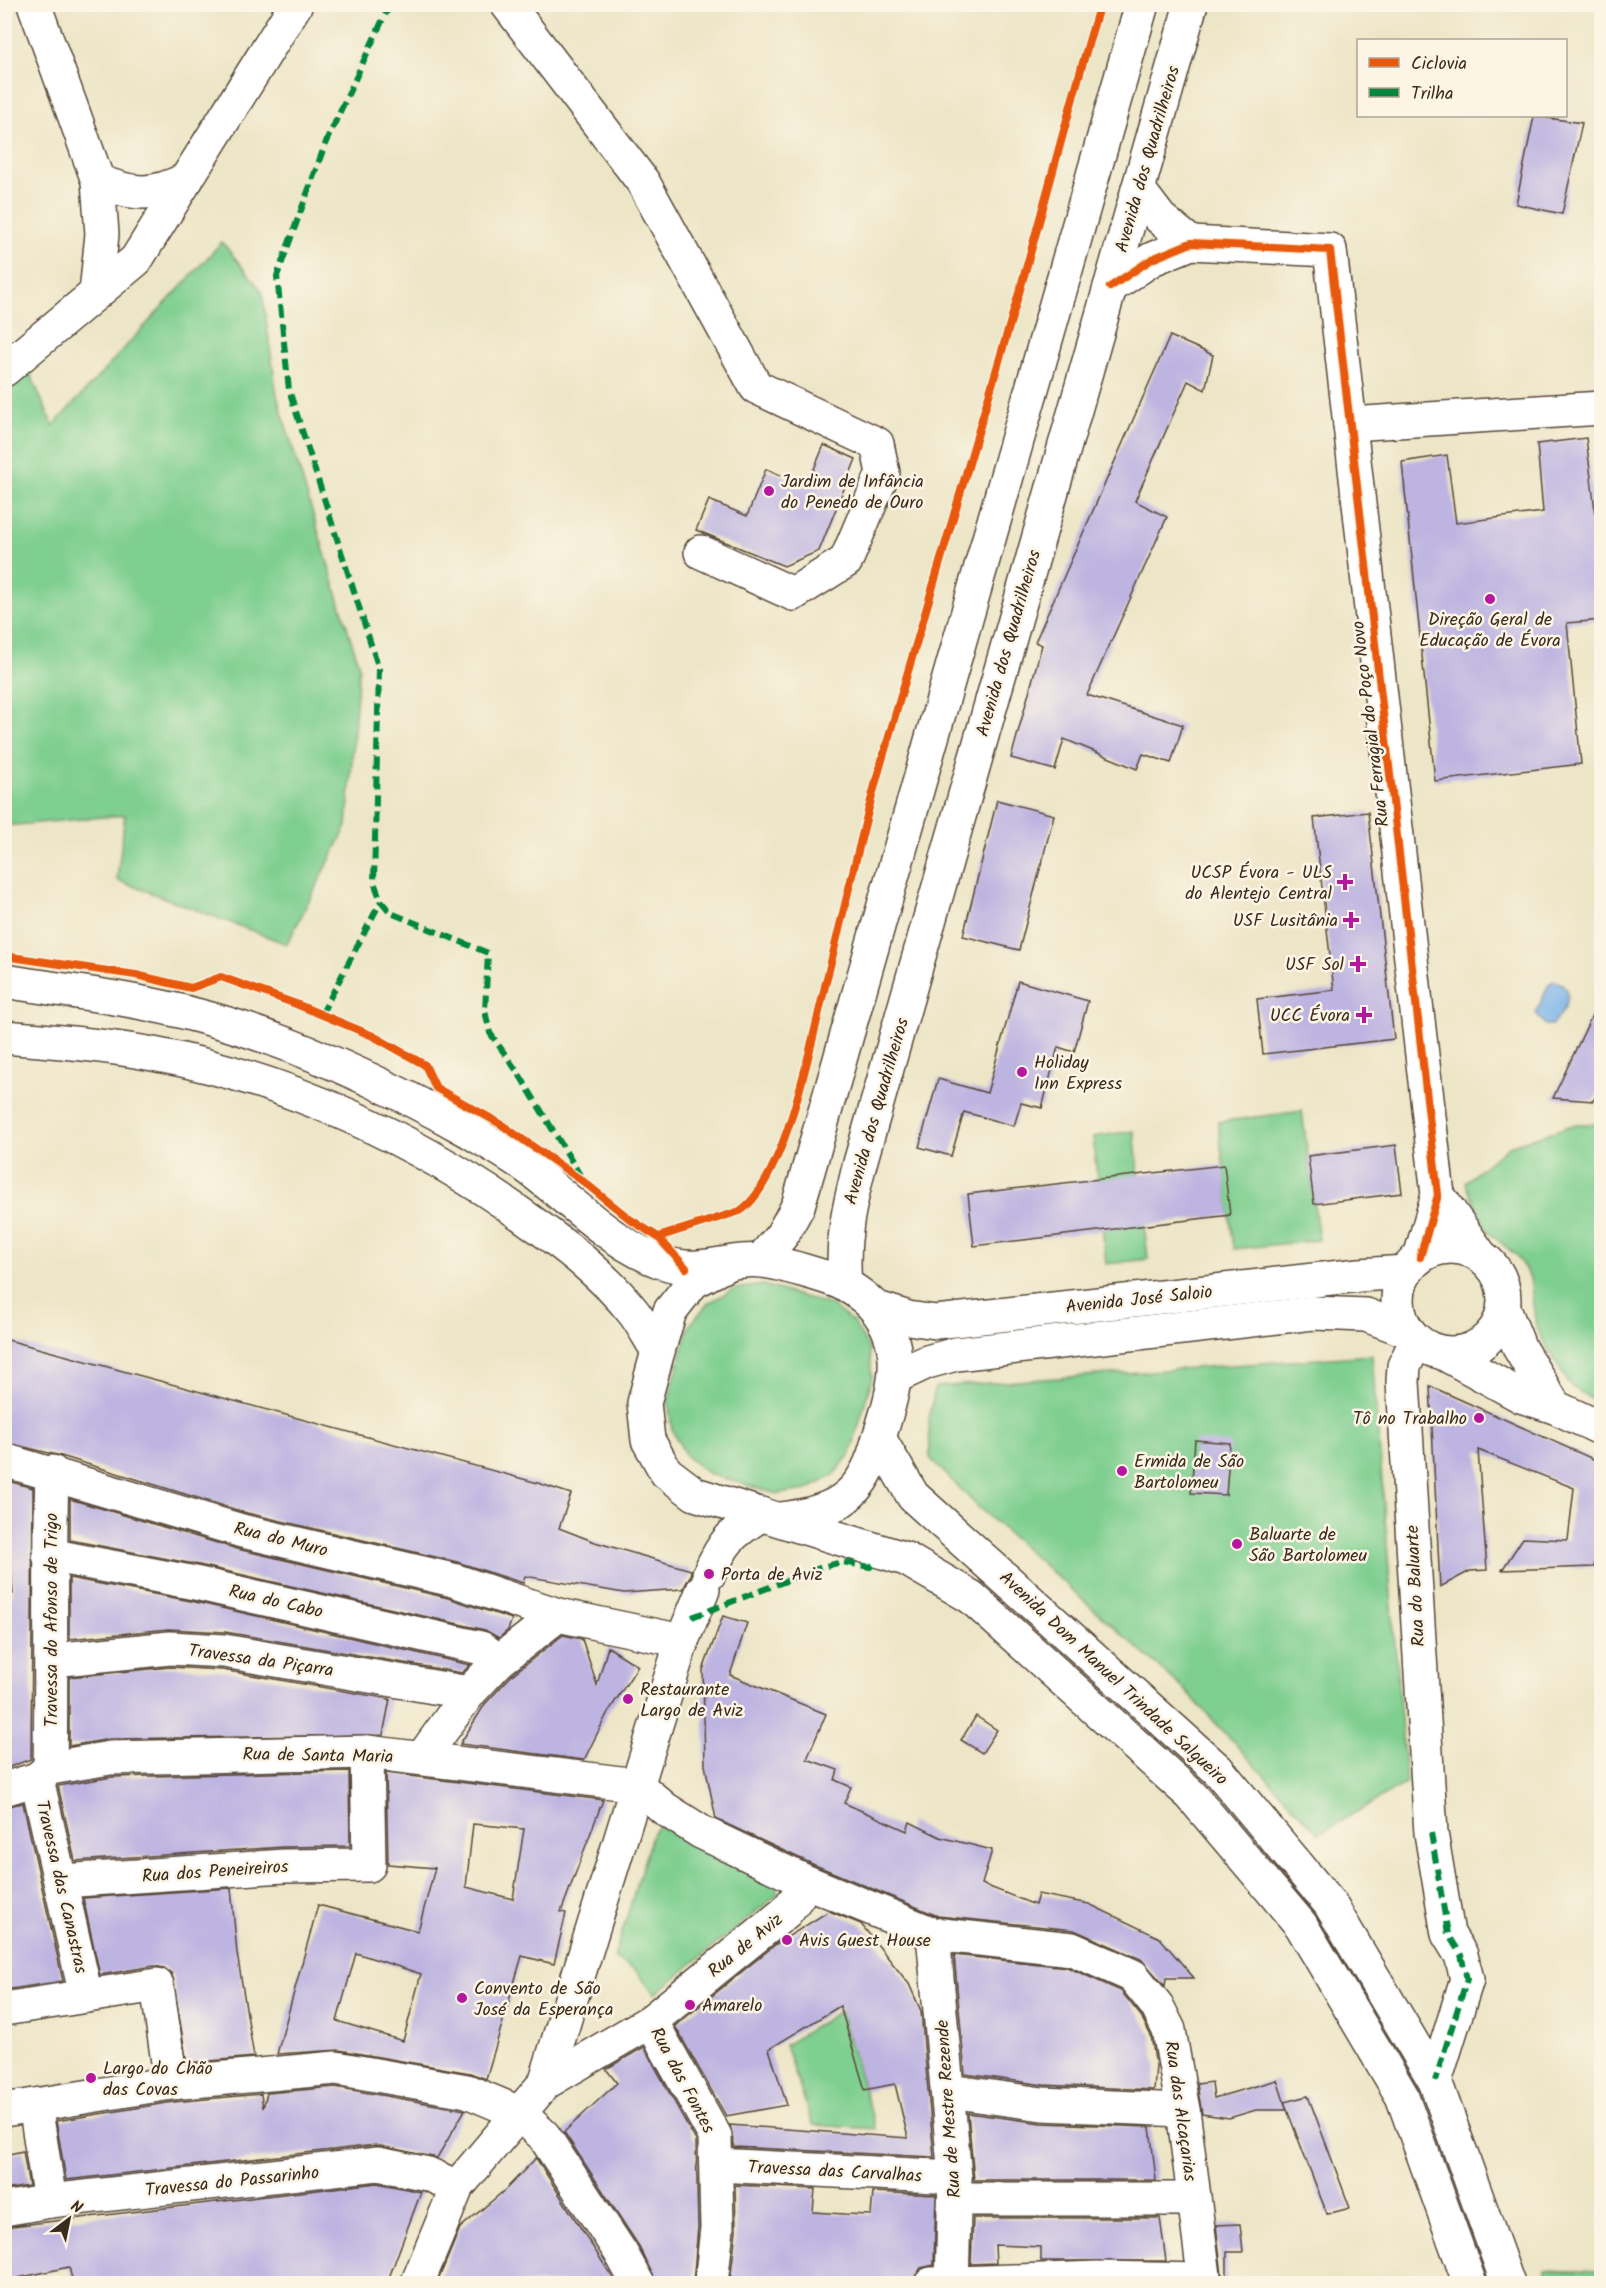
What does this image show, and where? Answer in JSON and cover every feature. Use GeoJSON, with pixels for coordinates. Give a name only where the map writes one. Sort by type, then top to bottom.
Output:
{"type":"FeatureCollection","features":[{"type":"Feature","properties":{"kind":"street"},"geometry":{"type":"LineString","coordinates":[[34,4],[98,181],[102,234],[96,293]]}},
{"type":"Feature","properties":{"kind":"street"},"geometry":{"type":"LineString","coordinates":[[4,370],[136,260],[296,4]]}},
{"type":"Feature","properties":{"kind":"street"},"geometry":{"type":"LineString","coordinates":[[507,4],[643,182],[756,387],[877,444],[883,473],[846,561],[793,594],[700,552]]}},
{"type":"Feature","properties":{"kind":"street"},"geometry":{"type":"LineString","coordinates":[[761,1260],[782,1235],[798,1206],[1142,4]]}},
{"type":"Feature","properties":{"kind":"street","name":"Avenida dos Quadrilheiros"},"geometry":{"type":"LineString","coordinates":[[846,1285],[843,1242],[845,1220],[854,1186],[1191,4]]}},
{"type":"Feature","properties":{"kind":"street"},"geometry":{"type":"LineString","coordinates":[[98,181],[125,192],[162,191],[187,179]]}},
{"type":"Feature","properties":{"kind":"street"},"geometry":{"type":"LineString","coordinates":[[1110,287],[1152,259],[1191,243],[1160,218],[1138,189]]}},
{"type":"Feature","properties":{"kind":"street","name":"Rua Ferragial do Poço Novo"},"geometry":{"type":"LineString","coordinates":[[1191,243],[1330,250],[1438,1195]]}},
{"type":"Feature","properties":{"kind":"street"},"geometry":{"type":"LineString","coordinates":[[1350,424],[1602,408]]}},
{"type":"Feature","properties":{"kind":"street"},"geometry":{"type":"LineString","coordinates":[[4,981],[199,1016],[297,1049],[404,1096],[469,1131],[525,1166],[622,1241],[644,1254],[686,1268],[725,1265]]}},
{"type":"Feature","properties":{"kind":"street"},"geometry":{"type":"LineString","coordinates":[[4,991],[62,990]]}},
{"type":"Feature","properties":{"kind":"street"},"geometry":{"type":"LineString","coordinates":[[4,1037],[97,1046],[155,1055],[219,1070],[338,1112],[403,1142],[491,1192],[558,1240],[616,1293],[635,1314],[658,1351]]}},
{"type":"Feature","properties":{"kind":"street"},"geometry":{"type":"LineString","coordinates":[[1438,1195],[1480,1255],[1495,1269],[1504,1288],[1504,1309],[1497,1328],[1483,1344],[1464,1352],[1422,1342],[1399,1312],[1398,1292],[1413,1264],[1438,1195]]}},
{"type":"Feature","properties":{"kind":"street"},"geometry":{"type":"LineString","coordinates":[[1413,1264],[1439,1248],[1460,1247],[1480,1255]]}},
{"type":"Feature","properties":{"kind":"street","name":"Avenida Dom Manuel Trindade Salgueiro"},"geometry":{"type":"LineString","coordinates":[[770,1516],[816,1515],[848,1497],[870,1468],[897,1376],[892,1339],[874,1307],[846,1285],[761,1260],[725,1265],[693,1282],[670,1311],[644,1403],[648,1440],[666,1472],[695,1494],[906,1559],[971,1598],[1191,1795],[1300,1925],[1402,2096],[1470,2283]]}},
{"type":"Feature","properties":{"kind":"street","name":"Avenida José Saloio"},"geometry":{"type":"LineString","coordinates":[[874,1307],[908,1318],[936,1322],[1359,1275],[1413,1264]]}},
{"type":"Feature","properties":{"kind":"street"},"geometry":{"type":"LineString","coordinates":[[1504,1309],[1520,1349],[1555,1407]]}},
{"type":"Feature","properties":{"kind":"street","name":"Avenida José Saloio"},"geometry":{"type":"LineString","coordinates":[[897,1376],[927,1362],[956,1354],[1313,1313],[1366,1316],[1422,1342],[1521,1396],[1555,1407],[1602,1429]]}},
{"type":"Feature","properties":{"kind":"street","name":"Rua do Baluarte"},"geometry":{"type":"LineString","coordinates":[[1422,1342],[1404,1366],[1403,1382],[1431,1833],[1448,1934],[1461,1955],[1467,1979],[1435,2081]]}},
{"type":"Feature","properties":{"kind":"street","name":"Avenida Dom Manuel Trindade Salgueiro"},"geometry":{"type":"LineString","coordinates":[[879,1438],[913,1496],[1218,1770],[1330,1904],[1435,2081],[1508,2283]]}},
{"type":"Feature","properties":{"kind":"street","name":"Rua do Muro"},"geometry":{"type":"LineString","coordinates":[[4,1460],[52,1472],[242,1531],[453,1580],[558,1615],[682,1641]]}},
{"type":"Feature","properties":{"kind":"street","name":"Travessa do Afonso de Trigo"},"geometry":{"type":"LineString","coordinates":[[44,1773],[53,1660],[49,1555],[52,1472]]}},
{"type":"Feature","properties":{"kind":"street","name":"Rua de Aviz"},"geometry":{"type":"LineString","coordinates":[[545,2083],[682,1641],[722,1545],[735,1531],[770,1516]]}},
{"type":"Feature","properties":{"kind":"street","name":"Rua do Cabo"},"geometry":{"type":"LineString","coordinates":[[49,1555],[195,1583],[480,1648],[498,1661]]}},
{"type":"Feature","properties":{"kind":"street"},"geometry":{"type":"LineString","coordinates":[[422,1758],[468,1693],[498,1661],[558,1615]]}},
{"type":"Feature","properties":{"kind":"street","name":"Travessa da Piçarra"},"geometry":{"type":"LineString","coordinates":[[53,1660],[170,1648],[224,1651],[468,1693]]}},
{"type":"Feature","properties":{"kind":"street","name":"Rua de Santa Maria"},"geometry":{"type":"LineString","coordinates":[[4,1789],[44,1773],[110,1758],[367,1752],[637,1785]]}},
{"type":"Feature","properties":{"kind":"street","name":"Rua dos Peneireiros"},"geometry":{"type":"LineString","coordinates":[[62,1881],[284,1866],[369,1864],[367,1752]]}},
{"type":"Feature","properties":{"kind":"street","name":"Travessa das Canastras"},"geometry":{"type":"LineString","coordinates":[[44,1773],[62,1881],[86,1996]]}},
{"type":"Feature","properties":{"kind":"street"},"geometry":{"type":"LineString","coordinates":[[637,1785],[701,1832],[802,1880]]}},
{"type":"Feature","properties":{"kind":"street","name":"Rua de Aviz"},"geometry":{"type":"LineString","coordinates":[[417,2283],[457,2187],[545,2083],[651,2021],[786,1912],[798,1896],[802,1880]]}},
{"type":"Feature","properties":{"kind":"street","name":"Rua das Alcaçarias"},"geometry":{"type":"LineString","coordinates":[[802,1880],[933,1934],[1072,1949],[1133,1976],[1157,2006],[1169,2030],[1183,2110],[1205,2282]]}},
{"type":"Feature","properties":{"kind":"street","name":"Rua de Mestre Rezende"},"geometry":{"type":"LineString","coordinates":[[933,1934],[949,2091],[955,2188],[945,2283]]}},
{"type":"Feature","properties":{"kind":"street"},"geometry":{"type":"LineString","coordinates":[[4,2008],[157,1985],[171,2083]]}},
{"type":"Feature","properties":{"kind":"street","name":"Rua das Fontes"},"geometry":{"type":"LineString","coordinates":[[651,2021],[715,2136],[717,2228],[711,2283]]}},
{"type":"Feature","properties":{"kind":"street"},"geometry":{"type":"LineString","coordinates":[[50,2201],[20,2107],[171,2083],[336,2068],[467,2091],[519,2112],[544,2136],[621,2253],[638,2283]]}},
{"type":"Feature","properties":{"kind":"street"},"geometry":{"type":"LineString","coordinates":[[949,2091],[1042,2104],[1183,2110]]}},
{"type":"Feature","properties":{"kind":"street","name":"Travessa do Passarinho"},"geometry":{"type":"LineString","coordinates":[[4,2209],[50,2201],[378,2164],[428,2174],[457,2187]]}},
{"type":"Feature","properties":{"kind":"street","name":"Travessa das Carvalhas"},"geometry":{"type":"LineString","coordinates":[[716,2165],[955,2188],[1194,2199]]}},
{"type":"Feature","properties":{"kind":"street"},"geometry":{"type":"LineString","coordinates":[[945,2283],[1098,2278],[1205,2282]]}},
{"type":"Feature","properties":{"kind":"green space"},"geometry":{"type":"Polygon","coordinates":[[[222,242],[262,291],[277,396],[359,666],[347,826],[287,944],[117,880],[125,815],[5,826],[4,383],[26,364],[53,426],[222,242]]]}},
{"type":"Feature","properties":{"kind":"green space"},"geometry":{"type":"Polygon","coordinates":[[[1302,1111],[1319,1240],[1234,1249],[1218,1122],[1302,1111]]]}},
{"type":"Feature","properties":{"kind":"green space"},"geometry":{"type":"Polygon","coordinates":[[[1576,1124],[1601,1124],[1601,1405],[1569,1385],[1536,1328],[1530,1278],[1517,1256],[1488,1232],[1465,1182],[1509,1146],[1576,1124]]]}},
{"type":"Feature","properties":{"kind":"green space"},"geometry":{"type":"Polygon","coordinates":[[[1134,1131],[1148,1259],[1106,1264],[1093,1137],[1134,1131]]]}},
{"type":"Feature","properties":{"kind":"green space"},"geometry":{"type":"Polygon","coordinates":[[[763,1285],[831,1305],[854,1323],[869,1349],[872,1378],[851,1453],[833,1476],[807,1490],[777,1494],[709,1474],[686,1456],[672,1430],[668,1401],[689,1326],[708,1303],[734,1289],[763,1285]]]}},
{"type":"Feature","properties":{"kind":"green space"},"geometry":{"type":"Polygon","coordinates":[[[1372,1355],[1406,1783],[1319,1834],[1186,1691],[977,1506],[930,1458],[929,1420],[935,1387],[1372,1355]]]}},
{"type":"Feature","properties":{"kind":"green space"},"geometry":{"type":"Polygon","coordinates":[[[660,1825],[774,1878],[778,1894],[655,1994],[636,1971],[614,1958],[653,1832],[660,1825]]]}},
{"type":"Feature","properties":{"kind":"green space"},"geometry":{"type":"Polygon","coordinates":[[[840,2011],[876,2129],[813,2125],[785,2045],[840,2011]]]}},
{"type":"Feature","properties":{"kind":"green space"},"geometry":{"type":"Polygon","coordinates":[[[1544,2269],[1601,2271],[1601,2283],[1549,2283],[1544,2269]]]}},
{"type":"Feature","properties":{"kind":"water"},"geometry":{"type":"Polygon","coordinates":[[[1554,981],[1566,988],[1567,1001],[1556,1020],[1551,1025],[1545,1025],[1536,1013],[1549,984],[1554,981]]]}},
{"type":"Feature","properties":{"kind":"building"},"geometry":{"type":"Polygon","coordinates":[[[1534,117],[1582,123],[1562,214],[1516,204],[1534,117]]]}},
{"type":"Feature","properties":{"kind":"building"},"geometry":{"type":"Polygon","coordinates":[[[1170,336],[1213,355],[1205,390],[1188,381],[1135,501],[1167,517],[1087,695],[1183,725],[1171,763],[1143,754],[1137,769],[1064,739],[1055,770],[1011,758],[1042,645],[1035,642],[1170,336]]]}},
{"type":"Feature","properties":{"kind":"building","name":"Direção Geral de Educação de Évora"},"geometry":{"type":"Polygon","coordinates":[[[1586,438],[1602,566],[1602,620],[1567,623],[1581,764],[1435,781],[1402,462],[1447,455],[1456,523],[1543,512],[1537,444],[1586,438]]]}},
{"type":"Feature","properties":{"kind":"building"},"geometry":{"type":"Polygon","coordinates":[[[824,445],[856,459],[819,551],[784,566],[696,530],[709,500],[747,516],[766,469],[807,486],[824,445]]]}},
{"type":"Feature","properties":{"kind":"building"},"geometry":{"type":"Polygon","coordinates":[[[997,800],[1054,815],[1019,950],[963,936],[997,800]]]}},
{"type":"Feature","properties":{"kind":"building"},"geometry":{"type":"Polygon","coordinates":[[[1368,812],[1394,1039],[1263,1054],[1257,999],[1334,990],[1314,818],[1368,812]]]}},
{"type":"Feature","properties":{"kind":"building","name":"Holiday Inn Express"},"geometry":{"type":"Polygon","coordinates":[[[1018,981],[1088,1001],[1074,1052],[1058,1047],[1042,1108],[1021,1103],[1014,1126],[964,1112],[951,1156],[919,1147],[938,1079],[987,1093],[1018,981]]]}},
{"type":"Feature","properties":{"kind":"building"},"geometry":{"type":"Polygon","coordinates":[[[1602,994],[1602,1087],[1593,1101],[1553,1098],[1602,994]]]}},
{"type":"Feature","properties":{"kind":"building"},"geometry":{"type":"Polygon","coordinates":[[[1396,1145],[1402,1193],[1314,1204],[1308,1156],[1396,1145]]]}},
{"type":"Feature","properties":{"kind":"building"},"geometry":{"type":"Polygon","coordinates":[[[1224,1165],[1230,1215],[974,1246],[968,1194],[1224,1165]]]}},
{"type":"Feature","properties":{"kind":"building"},"geometry":{"type":"Polygon","coordinates":[[[4,1339],[538,1483],[571,1494],[559,1528],[595,1542],[691,1570],[690,1576],[683,1589],[624,1593],[525,1576],[523,1583],[457,1562],[247,1513],[61,1456],[4,1442],[4,1339]]]}},
{"type":"Feature","properties":{"kind":"building"},"geometry":{"type":"Polygon","coordinates":[[[1430,1386],[1602,1463],[1602,1559],[1595,1560],[1594,1567],[1502,1570],[1523,1538],[1568,1540],[1574,1488],[1478,1450],[1487,1570],[1470,1571],[1440,1587],[1430,1386]]]}},
{"type":"Feature","properties":{"kind":"building"},"geometry":{"type":"Polygon","coordinates":[[[1195,1440],[1230,1443],[1226,1495],[1191,1493],[1195,1440]]]}},
{"type":"Feature","properties":{"kind":"building"},"geometry":{"type":"Polygon","coordinates":[[[4,1480],[33,1488],[31,1759],[4,1769],[4,1597],[13,1594],[10,1555],[4,1555],[4,1480]]]}},
{"type":"Feature","properties":{"kind":"building"},"geometry":{"type":"Polygon","coordinates":[[[70,1499],[237,1549],[448,1598],[512,1619],[508,1630],[499,1638],[485,1630],[199,1565],[70,1540],[70,1499]]]}},
{"type":"Feature","properties":{"kind":"building"},"geometry":{"type":"Polygon","coordinates":[[[69,1578],[191,1601],[470,1665],[462,1673],[225,1632],[168,1629],[69,1639],[69,1578]]]}},
{"type":"Feature","properties":{"kind":"building"},"geometry":{"type":"Polygon","coordinates":[[[723,1616],[747,1623],[730,1675],[826,1714],[807,1759],[838,1770],[835,1780],[851,1787],[844,1803],[907,1831],[910,1822],[940,1837],[992,1850],[982,1884],[1035,1905],[1038,1894],[1089,1904],[1160,1938],[1194,1978],[1166,1978],[1165,1986],[1141,1959],[1074,1930],[938,1916],[810,1863],[716,1819],[705,1765],[703,1670],[723,1616]]]}},
{"type":"Feature","properties":{"kind":"building"},"geometry":{"type":"Polygon","coordinates":[[[563,1635],[582,1639],[597,1685],[608,1647],[638,1666],[607,1714],[584,1760],[460,1744],[485,1704],[512,1675],[563,1635]]]}},
{"type":"Feature","properties":{"kind":"building"},"geometry":{"type":"Polygon","coordinates":[[[170,1667],[222,1670],[390,1699],[383,1735],[110,1739],[69,1746],[69,1677],[170,1667]]]}},
{"type":"Feature","properties":{"kind":"building"},"geometry":{"type":"Polygon","coordinates":[[[976,1716],[997,1730],[982,1753],[961,1740],[976,1716]]]}},
{"type":"Feature","properties":{"kind":"building"},"geometry":{"type":"Polygon","coordinates":[[[349,1771],[350,1846],[283,1847],[75,1861],[58,1786],[112,1777],[349,1771]]]}},
{"type":"Feature","properties":{"kind":"building","name":"Convento de São José da Esperança"},"geometry":{"type":"Polygon","coordinates":[[[386,1773],[603,1800],[561,1912],[566,1913],[554,1964],[522,1956],[486,2079],[470,2073],[339,2050],[277,2054],[318,1905],[418,1931],[435,1868],[388,1864],[386,1773]],[[473,1824],[466,1887],[513,1899],[524,1829],[473,1824]],[[356,1953],[337,2021],[403,2041],[421,1974],[356,1953]]]}},
{"type":"Feature","properties":{"kind":"building"},"geometry":{"type":"Polygon","coordinates":[[[23,1803],[63,1981],[4,1990],[4,1807],[23,1803]]]}},
{"type":"Feature","properties":{"kind":"building"},"geometry":{"type":"Polygon","coordinates":[[[231,1888],[237,1953],[254,2057],[187,2063],[172,1974],[164,1968],[154,1966],[100,1975],[83,1898],[231,1888]]]}},
{"type":"Feature","properties":{"kind":"building"},"geometry":{"type":"Polygon","coordinates":[[[829,1911],[861,1924],[909,1984],[921,2011],[934,2157],[734,2147],[730,2125],[908,2138],[895,2084],[865,2090],[840,2006],[769,2049],[787,2105],[726,2116],[675,2026],[776,1944],[829,1911]]]}},
{"type":"Feature","properties":{"kind":"building"},"geometry":{"type":"Polygon","coordinates":[[[954,1955],[1067,1967],[1121,1991],[1141,2016],[1151,2036],[1156,2066],[1154,2090],[1044,2085],[965,2074],[954,1955]]]}},
{"type":"Feature","properties":{"kind":"building"},"geometry":{"type":"Polygon","coordinates":[[[644,2047],[696,2141],[698,2227],[693,2283],[657,2283],[637,2243],[564,2132],[617,2083],[606,2069],[644,2047]]]}},
{"type":"Feature","properties":{"kind":"building"},"geometry":{"type":"Polygon","coordinates":[[[1277,2080],[1287,2110],[1256,2110],[1229,2118],[1202,2114],[1197,2084],[1212,2082],[1214,2098],[1277,2080]]]}},
{"type":"Feature","properties":{"kind":"building"},"geometry":{"type":"Polygon","coordinates":[[[335,2087],[465,2110],[437,2158],[376,2145],[66,2180],[56,2121],[173,2102],[261,2094],[263,2108],[267,2093],[335,2087]]]}},
{"type":"Feature","properties":{"kind":"building"},"geometry":{"type":"Polygon","coordinates":[[[1308,2096],[1350,2208],[1327,2214],[1284,2102],[1308,2096]]]}},
{"type":"Feature","properties":{"kind":"building"},"geometry":{"type":"Polygon","coordinates":[[[968,2113],[1041,2123],[1150,2127],[1156,2180],[974,2180],[968,2113]]]}},
{"type":"Feature","properties":{"kind":"building"},"geometry":{"type":"Polygon","coordinates":[[[23,2151],[29,2186],[4,2190],[4,2155],[23,2151]]]}},
{"type":"Feature","properties":{"kind":"building"},"geometry":{"type":"Polygon","coordinates":[[[536,2158],[616,2283],[437,2283],[460,2228],[506,2189],[536,2158]]]}},
{"type":"Feature","properties":{"kind":"building"},"geometry":{"type":"Polygon","coordinates":[[[377,2183],[421,2192],[387,2283],[73,2283],[69,2267],[4,2281],[4,2227],[377,2183]]]}},
{"type":"Feature","properties":{"kind":"building"},"geometry":{"type":"Polygon","coordinates":[[[735,2185],[815,2189],[813,2212],[844,2214],[871,2215],[873,2192],[936,2195],[934,2265],[921,2268],[913,2280],[866,2283],[730,2283],[736,2230],[735,2185]]]}},
{"type":"Feature","properties":{"kind":"building"},"geometry":{"type":"Polygon","coordinates":[[[973,2218],[1160,2218],[1166,2261],[1041,2261],[1041,2247],[995,2245],[996,2263],[971,2264],[973,2218]]]}},
{"type":"Feature","properties":{"kind":"building"},"geometry":{"type":"Polygon","coordinates":[[[1240,2224],[1243,2252],[1227,2252],[1227,2283],[1223,2283],[1216,2225],[1240,2224]]]}},
{"type":"Feature","properties":{"kind":"marked path"},"geometry":{"type":"LineString","coordinates":[[390,4],[326,142],[277,276],[289,390],[379,669],[374,882],[381,901],[391,913],[488,953],[485,1011],[490,1033],[519,1074],[580,1175]]}},
{"type":"Feature","properties":{"kind":"marked path"},"geometry":{"type":"LineString","coordinates":[[321,1015],[381,901]]}},
{"type":"Feature","properties":{"kind":"marked path"},"geometry":{"type":"LineString","coordinates":[[692,1617],[822,1567],[842,1562],[870,1567],[876,1563]]}},
{"type":"Feature","properties":{"kind":"marked path"},"geometry":{"type":"LineString","coordinates":[[1431,1833],[1448,1934],[1461,1955],[1467,1979],[1435,2081]]}},
{"type":"Feature","properties":{"kind":"cycle path"},"geometry":{"type":"LineString","coordinates":[[658,1237],[740,1211],[757,1194],[772,1168],[785,1136],[807,1063],[880,767],[1025,272],[1100,4]]}},
{"type":"Feature","properties":{"kind":"cycle path"},"geometry":{"type":"LineString","coordinates":[[1110,287],[1152,259],[1191,243],[1330,250],[1438,1195],[1420,1257]]}},
{"type":"Feature","properties":{"kind":"cycle path"},"geometry":{"type":"LineString","coordinates":[[4,956],[136,975],[191,988],[221,977],[296,1004],[373,1036],[425,1065],[436,1088],[499,1123],[584,1182],[631,1220],[658,1237],[686,1268]]}},
{"type":"Feature","properties":{"kind":"place","name":"Jardim de Infância do Penedo de Ouro"},"geometry":{"type":"Point","coordinates":[769,491]}},
{"type":"Feature","properties":{"kind":"place","name":"Direção Geral de Educação de Évora"},"geometry":{"type":"Point","coordinates":[1490,599]}},
{"type":"Feature","properties":{"kind":"place","name":"UCSP Évora - ULS do Alentejo Central"},"geometry":{"type":"Point","coordinates":[1345,882]}},
{"type":"Feature","properties":{"kind":"place","name":"USF Lusitânia"},"geometry":{"type":"Point","coordinates":[1351,920]}},
{"type":"Feature","properties":{"kind":"place","name":"USF Sol"},"geometry":{"type":"Point","coordinates":[1358,964]}},
{"type":"Feature","properties":{"kind":"place","name":"UCC Évora"},"geometry":{"type":"Point","coordinates":[1364,1015]}},
{"type":"Feature","properties":{"kind":"place","name":"Holiday Inn Express"},"geometry":{"type":"Point","coordinates":[1022,1072]}},
{"type":"Feature","properties":{"kind":"place","name":"Tô no Trabalho"},"geometry":{"type":"Point","coordinates":[1479,1418]}},
{"type":"Feature","properties":{"kind":"place","name":"Ermida de São Bartolomeu"},"geometry":{"type":"Point","coordinates":[1122,1471]}},
{"type":"Feature","properties":{"kind":"place","name":"Baluarte de São Bartolomeu"},"geometry":{"type":"Point","coordinates":[1237,1544]}},
{"type":"Feature","properties":{"kind":"place","name":"Porta de Aviz"},"geometry":{"type":"Point","coordinates":[709,1574]}},
{"type":"Feature","properties":{"kind":"place","name":"Restaurante Largo de Aviz"},"geometry":{"type":"Point","coordinates":[628,1699]}},
{"type":"Feature","properties":{"kind":"place","name":"Avis Guest House"},"geometry":{"type":"Point","coordinates":[787,1940]}},
{"type":"Feature","properties":{"kind":"place","name":"Convento de São José da Esperança"},"geometry":{"type":"Point","coordinates":[462,1998]}},
{"type":"Feature","properties":{"kind":"place","name":"Amarelo"},"geometry":{"type":"Point","coordinates":[690,2005]}},
{"type":"Feature","properties":{"kind":"place","name":"Largo do Chão das Covas"},"geometry":{"type":"Point","coordinates":[91,2078]}}]}
